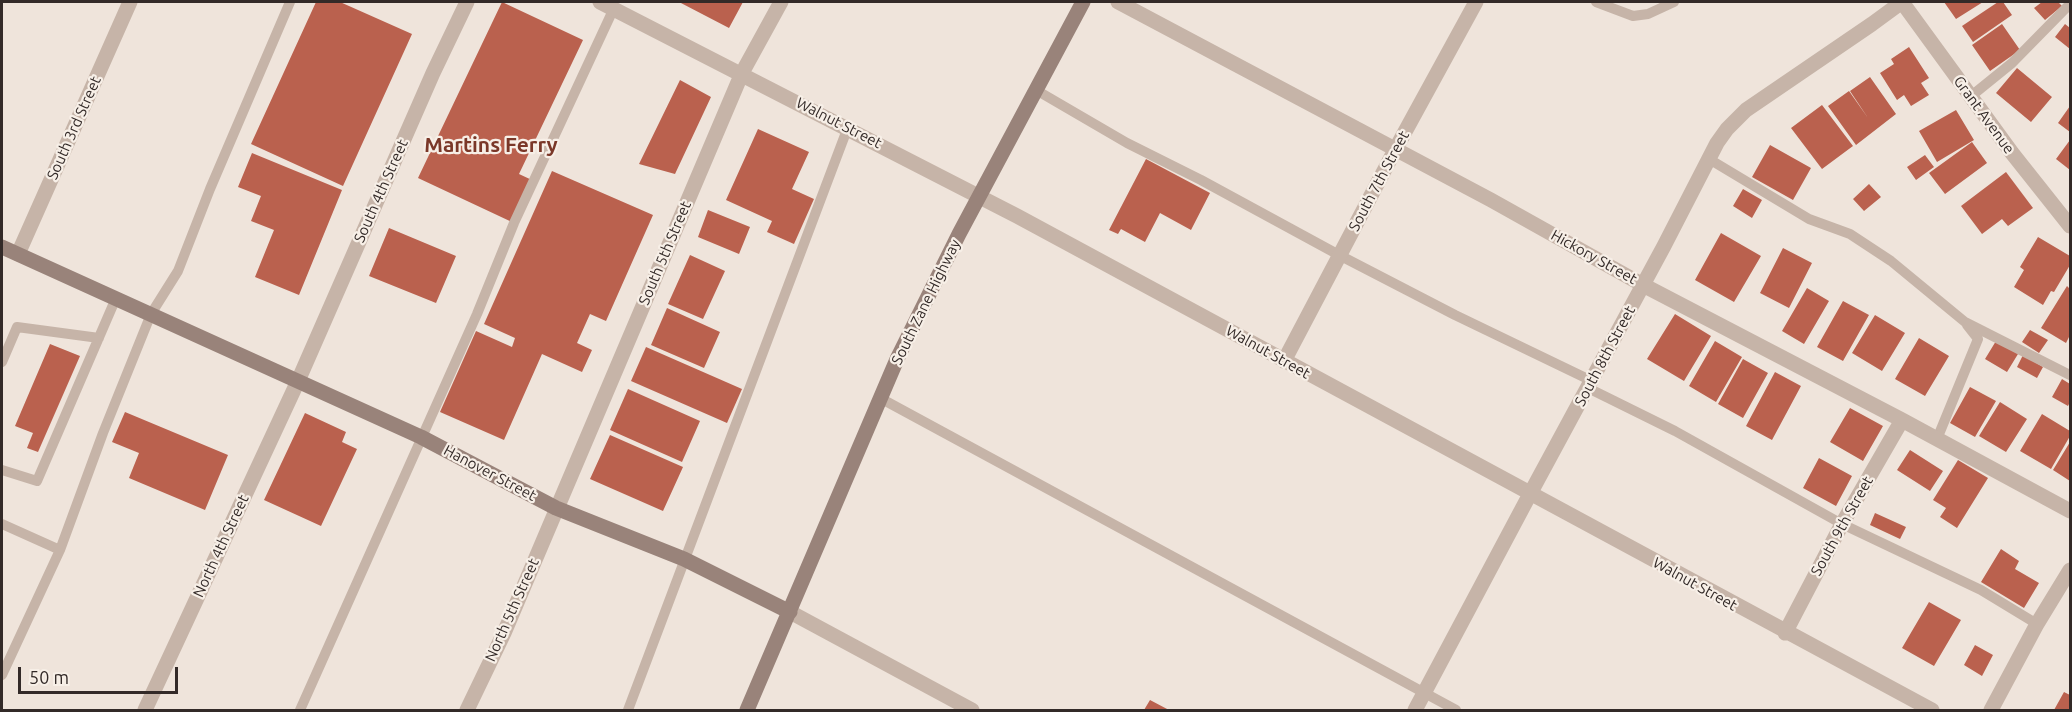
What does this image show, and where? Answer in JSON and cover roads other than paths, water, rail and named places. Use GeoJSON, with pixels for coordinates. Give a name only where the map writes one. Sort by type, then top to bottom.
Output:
{"type":"FeatureCollection","features":[{"type":"Feature","properties":{"kind":"main road","name":"South Zane Highway"},"geometry":{"type":"LineString","coordinates":[[747,711],[898,357],[1083,2]]}},
{"type":"Feature","properties":{"kind":"main road","name":"Hanover Street"},"geometry":{"type":"LineString","coordinates":[[2,246],[421,437],[556,508],[684,559],[790,612]]}},
{"type":"Feature","properties":{"kind":"street","name":"South 3rd Street"},"geometry":{"type":"LineString","coordinates":[[18,254],[130,2]]}},
{"type":"Feature","properties":{"kind":"street","name":"South 4th Street"},"geometry":{"type":"LineString","coordinates":[[298,381],[433,73],[467,2]]}},
{"type":"Feature","properties":{"kind":"street","name":"South 5th Street"},"geometry":{"type":"LineString","coordinates":[[556,508],[742,73],[780,2]]}},
{"type":"Feature","properties":{"kind":"street","name":"Hickory Street"},"geometry":{"type":"LineString","coordinates":[[1118,2],[1491,200],[1643,285],[1902,420],[2070,511]]}},
{"type":"Feature","properties":{"kind":"street","name":"Grant Avenue"},"geometry":{"type":"LineString","coordinates":[[1902,2],[2012,153],[2069,220]]}},
{"type":"Feature","properties":{"kind":"street","name":"South 8th Street"},"geometry":{"type":"LineString","coordinates":[[1415,711],[1727,129],[1746,110],[1902,2]]}},
{"type":"Feature","properties":{"kind":"street","name":"South 7th Street"},"geometry":{"type":"LineString","coordinates":[[1284,361],[1472,3]]}},
{"type":"Feature","properties":{"kind":"street","name":"Walnut Street"},"geometry":{"type":"LineString","coordinates":[[607,5],[980,196],[1932,711]]}},
{"type":"Feature","properties":{"kind":"street","name":"North 4th Street"},"geometry":{"type":"LineString","coordinates":[[145,711],[298,381]]}},
{"type":"Feature","properties":{"kind":"street","name":"South 9th Street"},"geometry":{"type":"LineString","coordinates":[[1785,633],[1842,524],[1902,420]]}},
{"type":"Feature","properties":{"kind":"street","name":"North 5th Street"},"geometry":{"type":"LineString","coordinates":[[467,711],[504,633],[556,508]]}},
{"type":"Feature","properties":{"kind":"street"},"geometry":{"type":"LineString","coordinates":[[1990,711],[2037,624],[2070,570]]}},
{"type":"Feature","properties":{"kind":"street","name":"Hanover Street"},"geometry":{"type":"LineString","coordinates":[[790,612],[972,711]]}},
{"type":"Feature","properties":{"kind":"lane"},"geometry":{"type":"LineString","coordinates":[[2,675],[60,550],[103,433],[151,314],[178,271],[214,179],[290,2]]}},
{"type":"Feature","properties":{"kind":"lane"},"geometry":{"type":"LineString","coordinates":[[1596,2],[1633,16],[1648,14],[1674,2]]}},
{"type":"Feature","properties":{"kind":"lane"},"geometry":{"type":"LineString","coordinates":[[1970,97],[2012,63],[2070,4]]}},
{"type":"Feature","properties":{"kind":"lane"},"geometry":{"type":"LineString","coordinates":[[300,711],[477,314],[607,5]]}},
{"type":"Feature","properties":{"kind":"lane"},"geometry":{"type":"LineString","coordinates":[[1036,90],[1127,143],[1590,384],[1842,524],[1981,590],[2037,624]]}},
{"type":"Feature","properties":{"kind":"lane"},"geometry":{"type":"LineString","coordinates":[[628,711],[848,127]]}},
{"type":"Feature","properties":{"kind":"lane"},"geometry":{"type":"LineString","coordinates":[[1709,159],[1809,219],[1850,234],[1891,261],[1965,322],[2070,375]]}},
{"type":"Feature","properties":{"kind":"lane"},"geometry":{"type":"LineString","coordinates":[[2,470],[38,482],[116,298]]}},
{"type":"Feature","properties":{"kind":"lane"},"geometry":{"type":"LineString","coordinates":[[1937,439],[1978,339],[1965,322]]}},
{"type":"Feature","properties":{"kind":"lane"},"geometry":{"type":"LineString","coordinates":[[2,362],[17,327],[99,338]]}},
{"type":"Feature","properties":{"kind":"lane"},"geometry":{"type":"LineString","coordinates":[[880,398],[1456,711]]}},
{"type":"Feature","properties":{"kind":"lane"},"geometry":{"type":"LineString","coordinates":[[2,524],[60,550]]}},
{"type":"Feature","properties":{"kind":"district","name":"Martins Ferry"},"geometry":{"type":"Point","coordinates":[491,145]}}]}
